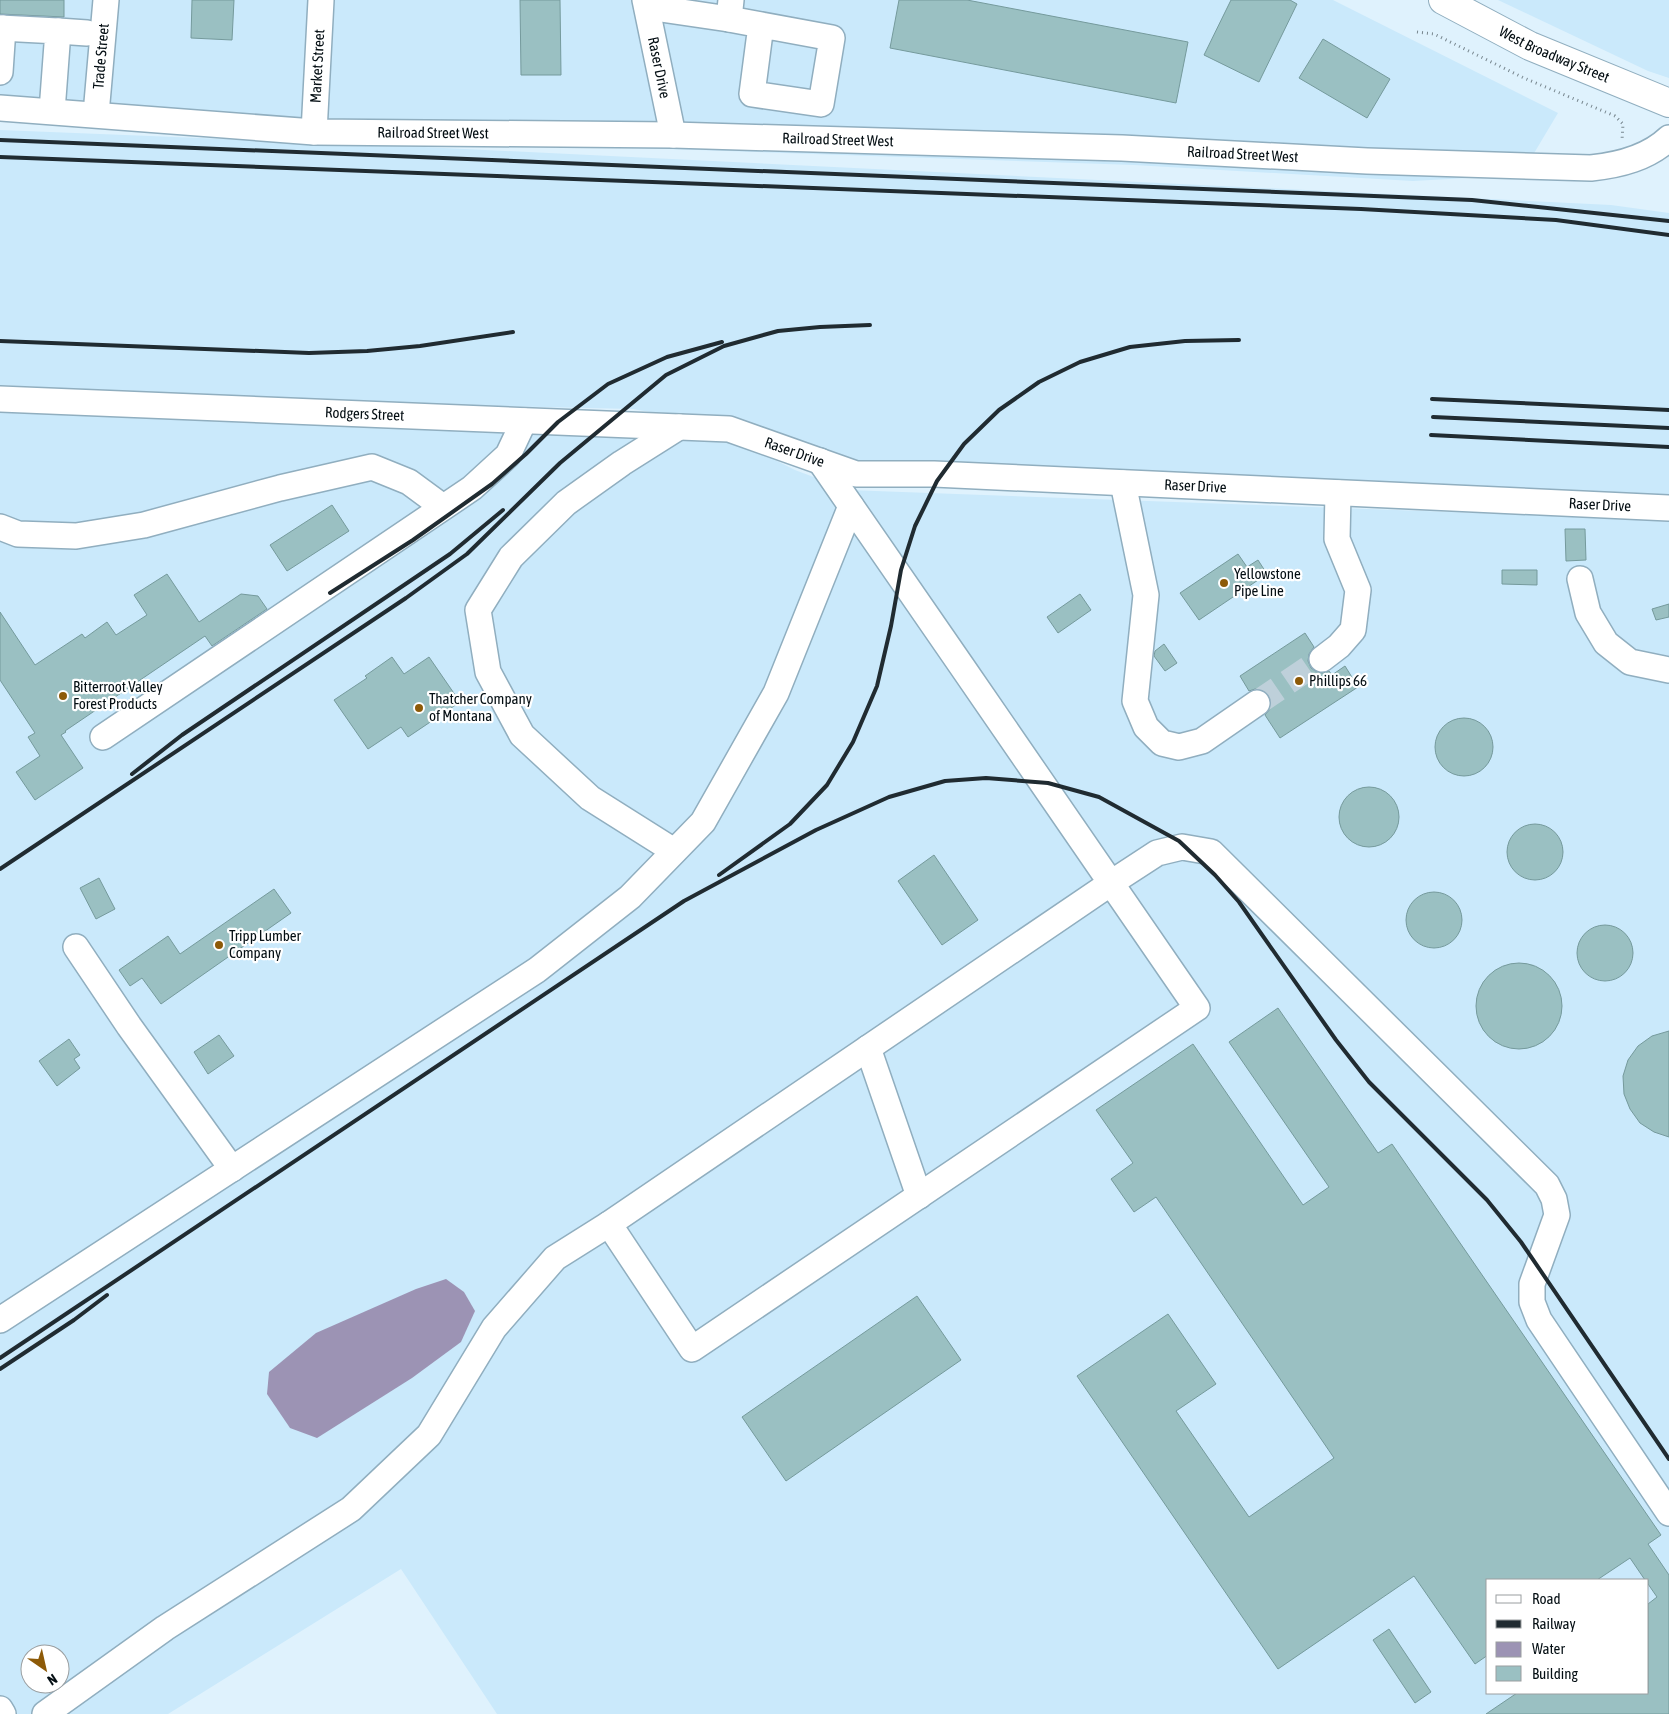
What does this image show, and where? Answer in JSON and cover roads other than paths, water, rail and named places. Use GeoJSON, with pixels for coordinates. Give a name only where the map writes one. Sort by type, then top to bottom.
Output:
{"type":"FeatureCollection","features":[{"type":"Feature","properties":{"kind":"main road","name":"West Broadway Street"},"geometry":{"type":"LineString","coordinates":[[1443,0],[1530,46],[1669,104]]}},
{"type":"Feature","properties":{"kind":"street","name":"Trade Street"},"geometry":{"type":"LineString","coordinates":[[96,114],[106,0]]}},
{"type":"Feature","properties":{"kind":"street","name":"Market Street"},"geometry":{"type":"LineString","coordinates":[[314,132],[321,0]]}},
{"type":"Feature","properties":{"kind":"street"},"geometry":{"type":"LineString","coordinates":[[646,3],[730,10],[761,25]]}},
{"type":"Feature","properties":{"kind":"street","name":"Raser Drive"},"geometry":{"type":"LineString","coordinates":[[646,3],[673,135]]}},
{"type":"Feature","properties":{"kind":"street"},"geometry":{"type":"LineString","coordinates":[[0,72],[2,28],[87,33]]}},
{"type":"Feature","properties":{"kind":"street"},"geometry":{"type":"LineString","coordinates":[[52,111],[58,31]]}},
{"type":"Feature","properties":{"kind":"street","name":"Railroad Street West"},"geometry":{"type":"LineString","coordinates":[[0,108],[314,132],[673,135],[1122,148],[1367,161],[1592,168],[1612,166],[1640,158],[1669,138]]}},
{"type":"Feature","properties":{"kind":"street","name":"Rodgers Street"},"geometry":{"type":"LineString","coordinates":[[0,399],[730,429]]}},
{"type":"Feature","properties":{"kind":"street"},"geometry":{"type":"LineString","coordinates":[[102,737],[472,488],[508,455],[524,421]]}},
{"type":"Feature","properties":{"kind":"street"},"geometry":{"type":"LineString","coordinates":[[674,851],[590,798],[522,735],[488,672],[478,610],[511,557],[566,502],[622,463],[679,427]]}},
{"type":"Feature","properties":{"kind":"street","name":"Raser Drive"},"geometry":{"type":"LineString","coordinates":[[730,429],[856,474],[934,474],[1669,508]]}},
{"type":"Feature","properties":{"kind":"street"},"geometry":{"type":"LineString","coordinates":[[609,1224],[692,1349],[1197,1008],[820,460]]}},
{"type":"Feature","properties":{"kind":"street"},"geometry":{"type":"LineString","coordinates":[[0,527],[18,534],[76,536],[144,525],[280,488],[372,467],[409,482],[443,507]]}},
{"type":"Feature","properties":{"kind":"street"},"geometry":{"type":"LineString","coordinates":[[1123,483],[1146,596],[1135,701],[1146,727],[1162,743],[1179,747],[1202,741],[1257,703]]}},
{"type":"Feature","properties":{"kind":"street"},"geometry":{"type":"LineString","coordinates":[[1322,659],[1353,630],[1358,590],[1337,539],[1338,493]]}},
{"type":"Feature","properties":{"kind":"street"},"geometry":{"type":"LineString","coordinates":[[0,1320],[537,970],[630,897],[703,822],[776,693],[852,506]]}},
{"type":"Feature","properties":{"kind":"street"},"geometry":{"type":"LineString","coordinates":[[1580,579],[1588,613],[1606,643],[1630,662],[1669,670]]}},
{"type":"Feature","properties":{"kind":"street"},"geometry":{"type":"LineString","coordinates":[[45,1714],[165,1628],[351,1509],[429,1435],[494,1328],[555,1258],[609,1224],[1111,883],[1157,853],[1182,848],[1211,852],[1547,1185],[1554,1199],[1557,1215],[1532,1284],[1532,1302],[1539,1320],[1669,1513]]}},
{"type":"Feature","properties":{"kind":"street"},"geometry":{"type":"LineString","coordinates":[[76,947],[129,1026],[232,1169]]}},
{"type":"Feature","properties":{"kind":"street"},"geometry":{"type":"LineString","coordinates":[[868,1048],[919,1196]]}},
{"type":"Feature","properties":{"kind":"street"},"geometry":{"type":"LineString","coordinates":[[0,1710],[3,1714]]}},
{"type":"Feature","properties":{"kind":"water"},"geometry":{"type":"Polygon","coordinates":[[[446,1279],[464,1292],[475,1311],[461,1342],[412,1378],[317,1438],[290,1428],[267,1394],[269,1372],[316,1333],[416,1289],[446,1279]]]}},
{"type":"Feature","properties":{"kind":"tunnel"},"geometry":{"type":"LineString","coordinates":[[1257,703],[1322,659]]}},
{"type":"Feature","properties":{"kind":"railway"},"geometry":{"type":"LineString","coordinates":[[0,140],[1472,200],[1669,221]]}},
{"type":"Feature","properties":{"kind":"railway"},"geometry":{"type":"LineString","coordinates":[[0,157],[1361,209],[1556,220],[1669,235]]}},
{"type":"Feature","properties":{"kind":"railway"},"geometry":{"type":"LineString","coordinates":[[0,869],[406,598],[467,554],[560,463],[666,375],[724,346],[778,331],[870,325]]}},
{"type":"Feature","properties":{"kind":"railway"},"geometry":{"type":"LineString","coordinates":[[0,341],[309,353],[367,351],[420,346],[513,332]]}},
{"type":"Feature","properties":{"kind":"railway"},"geometry":{"type":"LineString","coordinates":[[719,875],[790,824],[827,785],[853,742],[877,686],[891,626],[901,570],[915,526],[937,481],[964,444],[999,410],[1039,382],[1080,362],[1130,347],[1185,341],[1239,340]]}},
{"type":"Feature","properties":{"kind":"railway"},"geometry":{"type":"LineString","coordinates":[[330,593],[413,540],[492,484],[558,422],[608,384],[667,357],[722,342]]}},
{"type":"Feature","properties":{"kind":"railway"},"geometry":{"type":"LineString","coordinates":[[1432,399],[1669,410]]}},
{"type":"Feature","properties":{"kind":"railway"},"geometry":{"type":"LineString","coordinates":[[1433,417],[1669,428]]}},
{"type":"Feature","properties":{"kind":"railway"},"geometry":{"type":"LineString","coordinates":[[1431,435],[1669,447]]}},
{"type":"Feature","properties":{"kind":"railway"},"geometry":{"type":"LineString","coordinates":[[132,774],[182,735],[450,554],[503,510]]}},
{"type":"Feature","properties":{"kind":"railway"},"geometry":{"type":"LineString","coordinates":[[0,1358],[684,901],[816,830],[889,797],[945,781],[986,778],[1048,783],[1099,797],[1179,841],[1215,875],[1239,902],[1336,1040],[1369,1082],[1487,1200],[1521,1242],[1669,1459]]}},
{"type":"Feature","properties":{"kind":"railway"},"geometry":{"type":"LineString","coordinates":[[0,1369],[74,1320],[107,1295]]}},
{"type":"Feature","properties":{"kind":"place","name":"Yellowstone Pipe Line"},"geometry":{"type":"Point","coordinates":[1224,583]}},
{"type":"Feature","properties":{"kind":"place","name":"Phillips 66"},"geometry":{"type":"Point","coordinates":[1299,681]}},
{"type":"Feature","properties":{"kind":"place","name":"Bitterroot Valley Forest Products"},"geometry":{"type":"Point","coordinates":[63,696]}},
{"type":"Feature","properties":{"kind":"place","name":"Thatcher Company of Montana"},"geometry":{"type":"Point","coordinates":[419,708]}},
{"type":"Feature","properties":{"kind":"place","name":"Tripp Lumber Company"},"geometry":{"type":"Point","coordinates":[219,945]}}]}
